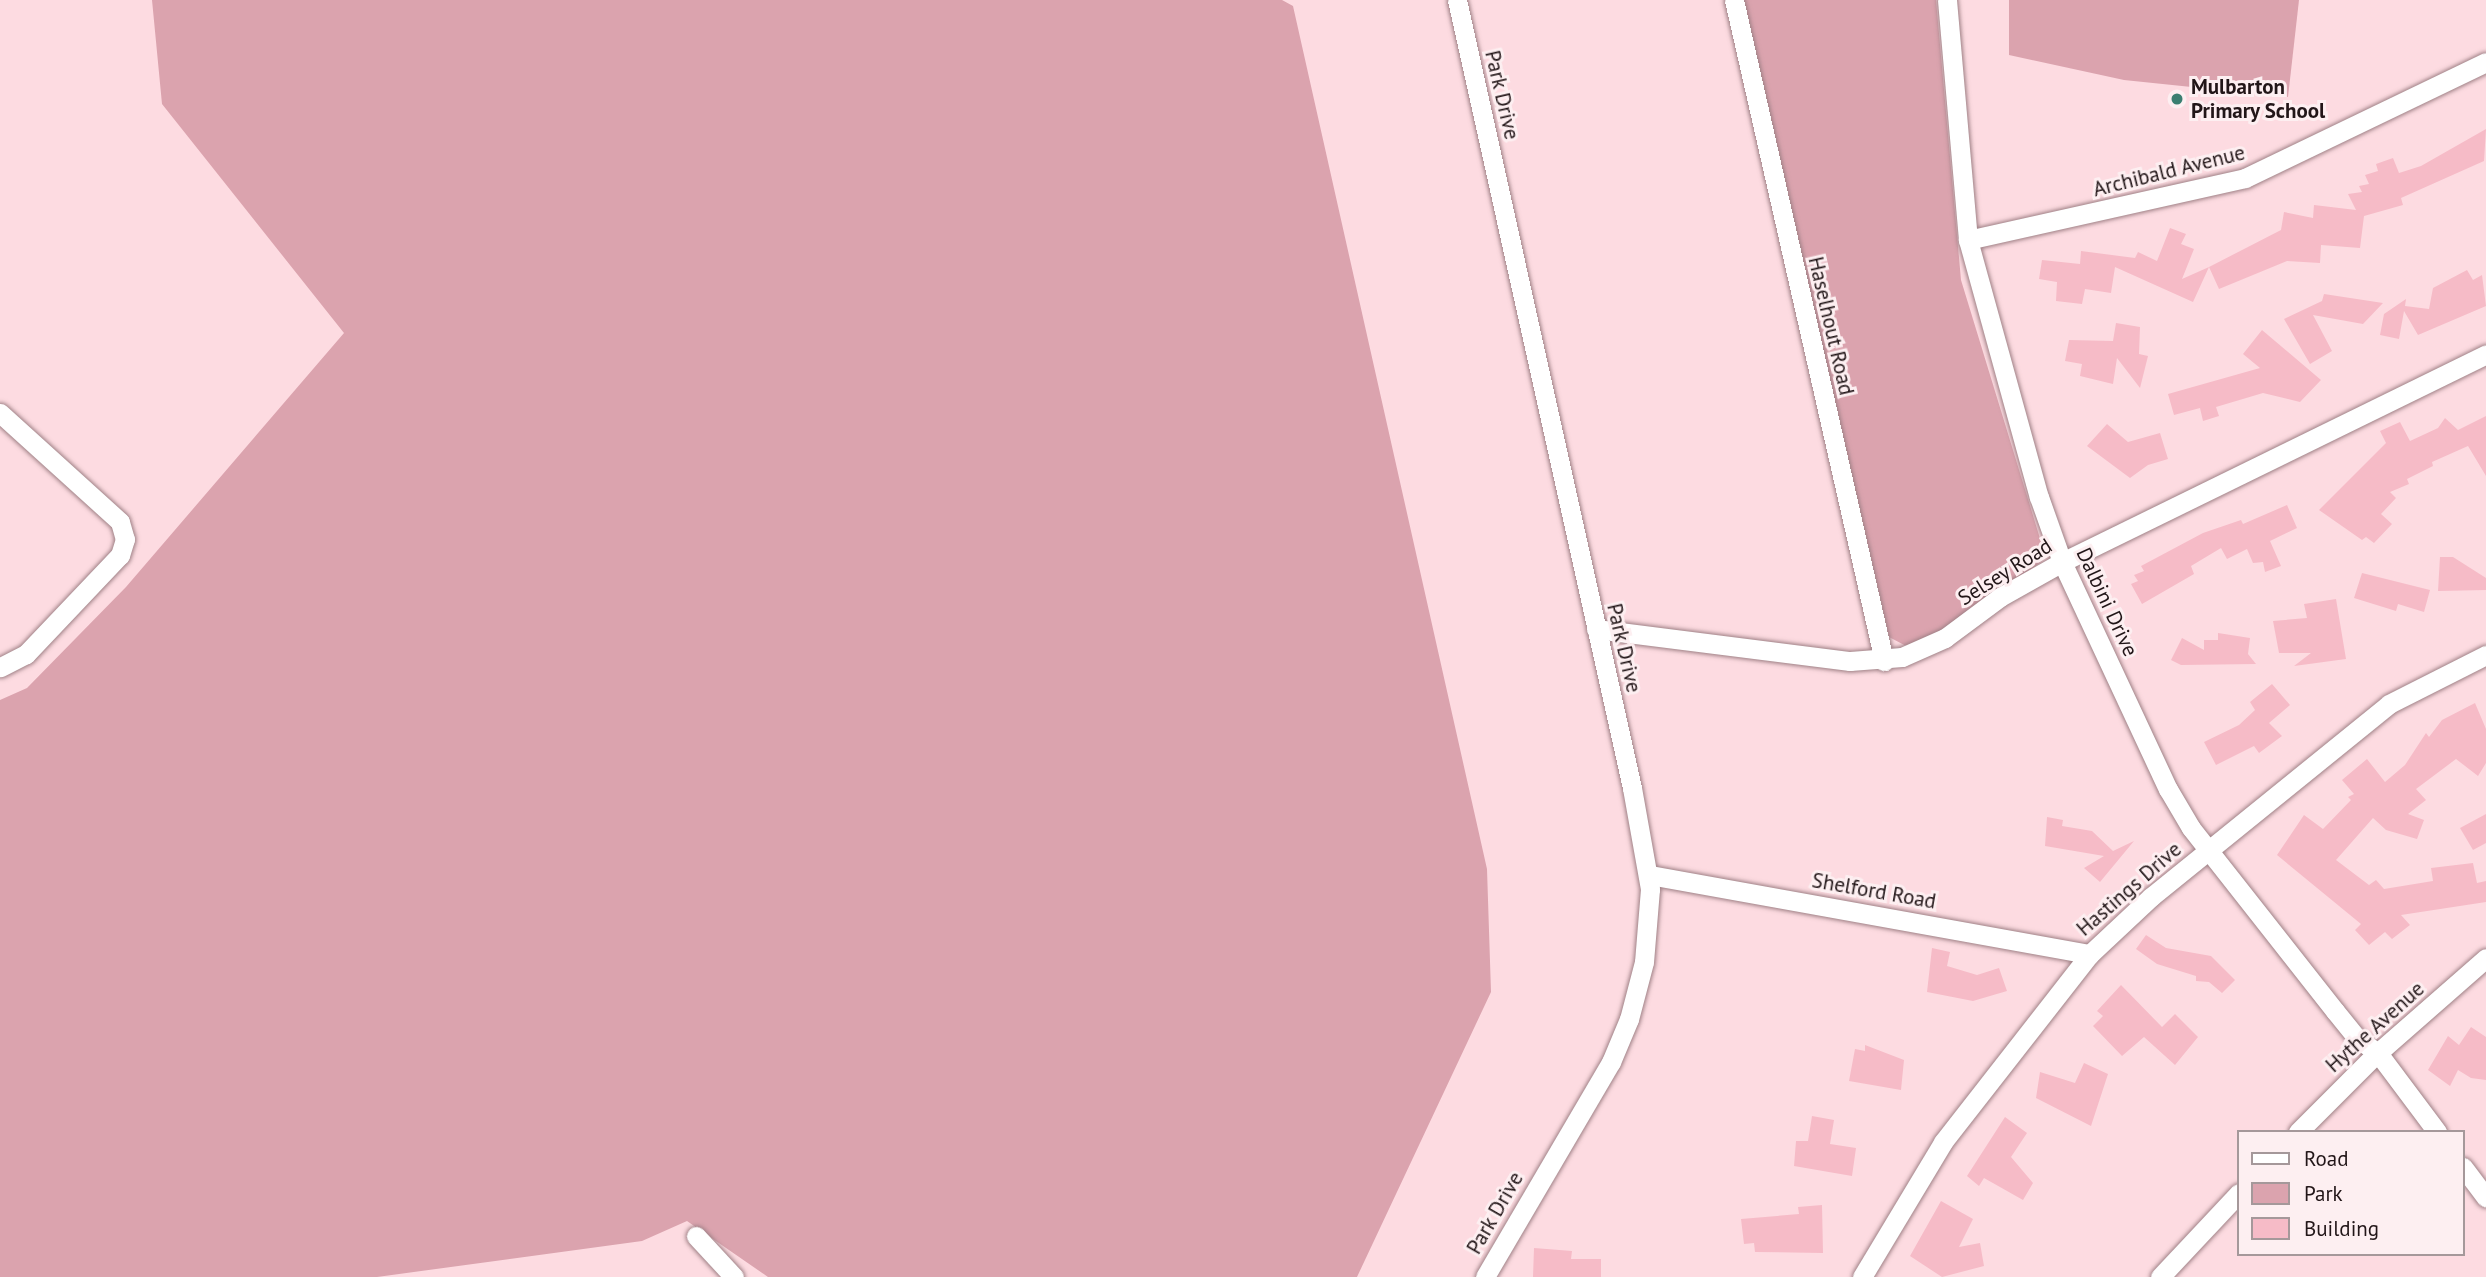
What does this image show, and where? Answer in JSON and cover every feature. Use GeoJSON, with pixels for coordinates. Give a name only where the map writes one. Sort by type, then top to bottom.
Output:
{"type":"FeatureCollection","features":[{"type":"Feature","properties":{"kind":"street","name":"Park Drive"},"geometry":{"type":"LineString","coordinates":[[1457,0],[1650,875],[1647,943],[1629,1019],[1611,1062],[1485,1277]]}},
{"type":"Feature","properties":{"kind":"street","name":"Haselhout Road"},"geometry":{"type":"LineString","coordinates":[[1734,0],[1884,662]]}},
{"type":"Feature","properties":{"kind":"street","name":"Dalbini Drive"},"geometry":{"type":"LineString","coordinates":[[1947,0],[1968,240],[2036,486],[2062,562],[2168,789],[2208,851],[2358,1039],[2378,1053],[2436,1130]]}},
{"type":"Feature","properties":{"kind":"street","name":"Archibald Avenue"},"geometry":{"type":"LineString","coordinates":[[1968,240],[2236,181],[2486,62]]}},
{"type":"Feature","properties":{"kind":"street","name":"Selsey Road"},"geometry":{"type":"LineString","coordinates":[[1596,629],[1884,662],[1931,646],[2000,597],[2062,562],[2486,354]]}},
{"type":"Feature","properties":{"kind":"street"},"geometry":{"type":"LineString","coordinates":[[0,413],[114,516],[125,531],[120,555],[26,653],[0,667]]}},
{"type":"Feature","properties":{"kind":"street","name":"Hastings Drive"},"geometry":{"type":"LineString","coordinates":[[1862,1277],[1936,1152],[2090,954],[2208,851],[2389,704],[2486,655]]}},
{"type":"Feature","properties":{"kind":"street","name":"Shelford Road"},"geometry":{"type":"LineString","coordinates":[[1650,875],[2090,954]]}},
{"type":"Feature","properties":{"kind":"street","name":"Hythe Avenue"},"geometry":{"type":"LineString","coordinates":[[2300,1130],[2378,1053],[2486,958]]}},
{"type":"Feature","properties":{"kind":"street"},"geometry":{"type":"LineString","coordinates":[[2465,1170],[2486,1197]]}},
{"type":"Feature","properties":{"kind":"street"},"geometry":{"type":"LineString","coordinates":[[2160,1277],[2238,1194]]}},
{"type":"Feature","properties":{"kind":"street"},"geometry":{"type":"LineString","coordinates":[[696,1236],[734,1277]]}},
{"type":"Feature","properties":{"kind":"green space"},"geometry":{"type":"Polygon","coordinates":[[[152,0],[1282,0],[1293,6],[1487,869],[1491,992],[1357,1277],[768,1277],[687,1221],[642,1241],[377,1277],[0,1277],[0,700],[27,688],[126,587],[344,333],[162,104],[152,0]]]}},
{"type":"Feature","properties":{"kind":"green space"},"geometry":{"type":"Polygon","coordinates":[[[1742,0],[1936,0],[1961,280],[2046,558],[1948,634],[1910,648],[1889,637],[1742,0]]]}},
{"type":"Feature","properties":{"kind":"green space"},"geometry":{"type":"Polygon","coordinates":[[[2009,0],[2299,0],[2288,97],[2124,80],[2009,55],[2009,0]]]}},
{"type":"Feature","properties":{"kind":"building"},"geometry":{"type":"Polygon","coordinates":[[[2486,129],[2484,161],[2401,198],[2403,205],[2364,216],[2360,248],[2321,245],[2320,263],[2287,261],[2219,289],[2209,267],[2281,230],[2284,212],[2313,218],[2314,205],[2356,210],[2348,194],[2362,192],[2359,186],[2369,184],[2365,175],[2378,171],[2376,164],[2393,158],[2399,173],[2421,166],[2486,129]]]}},
{"type":"Feature","properties":{"kind":"building"},"geometry":{"type":"Polygon","coordinates":[[[2170,228],[2186,234],[2181,244],[2194,249],[2182,279],[2209,267],[2193,302],[2115,267],[2111,293],[2085,289],[2082,304],[2056,301],[2057,282],[2039,279],[2042,260],[2080,264],[2081,251],[2135,258],[2138,252],[2157,261],[2170,228]]]}},
{"type":"Feature","properties":{"kind":"building"},"geometry":{"type":"Polygon","coordinates":[[[2467,270],[2473,280],[2482,275],[2486,306],[2418,335],[2404,311],[2399,339],[2380,335],[2384,314],[2406,299],[2405,306],[2429,309],[2433,288],[2467,270]]]}},
{"type":"Feature","properties":{"kind":"building"},"geometry":{"type":"Polygon","coordinates":[[[2324,294],[2383,303],[2363,324],[2313,315],[2332,351],[2310,364],[2284,319],[2322,301],[2324,294]]]}},
{"type":"Feature","properties":{"kind":"building"},"geometry":{"type":"Polygon","coordinates":[[[2116,323],[2140,327],[2139,354],[2148,356],[2140,388],[2117,358],[2113,384],[2080,376],[2082,364],[2065,361],[2069,340],[2113,341],[2116,323]]]}},
{"type":"Feature","properties":{"kind":"building"},"geometry":{"type":"Polygon","coordinates":[[[2262,330],[2321,380],[2300,402],[2263,393],[2216,407],[2219,416],[2203,421],[2200,408],[2174,415],[2168,394],[2260,368],[2243,354],[2262,330]]]}},
{"type":"Feature","properties":{"kind":"building"},"geometry":{"type":"Polygon","coordinates":[[[2486,416],[2486,476],[2468,446],[2432,462],[2433,466],[2407,479],[2409,484],[2390,492],[2396,498],[2381,514],[2392,524],[2374,543],[2366,537],[2362,540],[2319,510],[2386,443],[2380,431],[2400,422],[2410,441],[2438,428],[2445,418],[2458,430],[2486,416]]]}},
{"type":"Feature","properties":{"kind":"building"},"geometry":{"type":"Polygon","coordinates":[[[2107,424],[2128,442],[2160,433],[2168,459],[2148,465],[2130,478],[2087,446],[2107,424]]]}},
{"type":"Feature","properties":{"kind":"building"},"geometry":{"type":"Polygon","coordinates":[[[2287,505],[2297,528],[2270,541],[2281,566],[2265,572],[2263,562],[2253,563],[2247,549],[2227,559],[2221,548],[2191,566],[2194,574],[2142,604],[2131,584],[2138,581],[2134,575],[2144,571],[2141,566],[2203,533],[2241,520],[2243,524],[2287,505]]]}},
{"type":"Feature","properties":{"kind":"building"},"geometry":{"type":"Polygon","coordinates":[[[2440,557],[2453,557],[2486,578],[2486,590],[2438,591],[2440,557]]]}},
{"type":"Feature","properties":{"kind":"building"},"geometry":{"type":"Polygon","coordinates":[[[2362,573],[2430,590],[2424,612],[2398,604],[2396,611],[2354,598],[2362,573]]]}},
{"type":"Feature","properties":{"kind":"building"},"geometry":{"type":"Polygon","coordinates":[[[2336,599],[2346,659],[2294,666],[2311,653],[2279,653],[2273,621],[2307,618],[2304,604],[2336,599]]]}},
{"type":"Feature","properties":{"kind":"building"},"geometry":{"type":"Polygon","coordinates":[[[2218,633],[2250,638],[2248,654],[2256,664],[2181,665],[2171,660],[2182,638],[2204,650],[2204,640],[2218,640],[2218,633]]]}},
{"type":"Feature","properties":{"kind":"building"},"geometry":{"type":"Polygon","coordinates":[[[2272,684],[2290,705],[2269,723],[2282,736],[2259,753],[2254,746],[2216,765],[2204,742],[2239,725],[2255,710],[2250,702],[2272,684]]]}},
{"type":"Feature","properties":{"kind":"building"},"geometry":{"type":"Polygon","coordinates":[[[2475,703],[2486,729],[2486,763],[2478,776],[2456,759],[2416,789],[2426,800],[2408,814],[2424,820],[2417,839],[2386,830],[2373,818],[2336,860],[2369,885],[2376,880],[2384,889],[2433,881],[2431,868],[2473,863],[2477,883],[2486,881],[2486,902],[2401,915],[2410,925],[2392,939],[2385,932],[2369,945],[2355,930],[2361,924],[2277,855],[2304,815],[2323,829],[2351,800],[2348,797],[2354,794],[2342,780],[2367,759],[2385,782],[2405,765],[2426,733],[2429,737],[2442,720],[2475,703]]]}},
{"type":"Feature","properties":{"kind":"building"},"geometry":{"type":"Polygon","coordinates":[[[2486,814],[2486,843],[2473,850],[2460,828],[2486,814]]]}},
{"type":"Feature","properties":{"kind":"building"},"geometry":{"type":"Polygon","coordinates":[[[2047,817],[2063,820],[2062,826],[2092,831],[2113,851],[2134,841],[2100,882],[2084,868],[2104,856],[2045,846],[2047,817]]]}},
{"type":"Feature","properties":{"kind":"building"},"geometry":{"type":"Polygon","coordinates":[[[2146,935],[2166,948],[2211,956],[2235,980],[2222,993],[2209,982],[2196,981],[2196,976],[2157,964],[2136,949],[2146,935]]]}},
{"type":"Feature","properties":{"kind":"building"},"geometry":{"type":"Polygon","coordinates":[[[1932,948],[1950,952],[1947,966],[1977,975],[1999,968],[2007,991],[1973,1001],[1927,992],[1932,948]]]}},
{"type":"Feature","properties":{"kind":"building"},"geometry":{"type":"Polygon","coordinates":[[[2121,985],[2162,1027],[2175,1014],[2198,1037],[2175,1065],[2144,1037],[2122,1056],[2093,1026],[2103,1016],[2097,1011],[2121,985]]]}},
{"type":"Feature","properties":{"kind":"building"},"geometry":{"type":"Polygon","coordinates":[[[2471,1027],[2486,1037],[2486,1080],[2471,1078],[2458,1070],[2450,1086],[2428,1070],[2448,1036],[2459,1045],[2471,1027]]]}},
{"type":"Feature","properties":{"kind":"building"},"geometry":{"type":"Polygon","coordinates":[[[1865,1045],[1904,1060],[1901,1090],[1849,1081],[1855,1049],[1865,1051],[1865,1045]]]}},
{"type":"Feature","properties":{"kind":"building"},"geometry":{"type":"Polygon","coordinates":[[[2084,1063],[2108,1074],[2091,1126],[2036,1098],[2040,1072],[2075,1083],[2084,1063]]]}},
{"type":"Feature","properties":{"kind":"building"},"geometry":{"type":"Polygon","coordinates":[[[1812,1116],[1834,1120],[1830,1144],[1856,1148],[1852,1176],[1794,1166],[1796,1141],[1808,1141],[1812,1116]]]}},
{"type":"Feature","properties":{"kind":"building"},"geometry":{"type":"Polygon","coordinates":[[[2005,1117],[2027,1133],[2011,1157],[2033,1183],[2023,1200],[1984,1178],[1979,1186],[1967,1176],[2005,1117]]]}},
{"type":"Feature","properties":{"kind":"building"},"geometry":{"type":"Polygon","coordinates":[[[1941,1201],[1973,1219],[1959,1247],[1980,1243],[1984,1266],[1942,1277],[1910,1256],[1941,1201]]]}},
{"type":"Feature","properties":{"kind":"building"},"geometry":{"type":"Polygon","coordinates":[[[1822,1205],[1823,1253],[1755,1252],[1754,1243],[1744,1244],[1741,1219],[1799,1214],[1798,1207],[1822,1205]]]}},
{"type":"Feature","properties":{"kind":"building"},"geometry":{"type":"Polygon","coordinates":[[[1534,1248],[1572,1251],[1571,1259],[1601,1259],[1601,1277],[1533,1277],[1534,1248]]]}},
{"type":"Feature","properties":{"kind":"place","name":"Mulbarton Primary School"},"geometry":{"type":"Point","coordinates":[2177,99]}}]}
